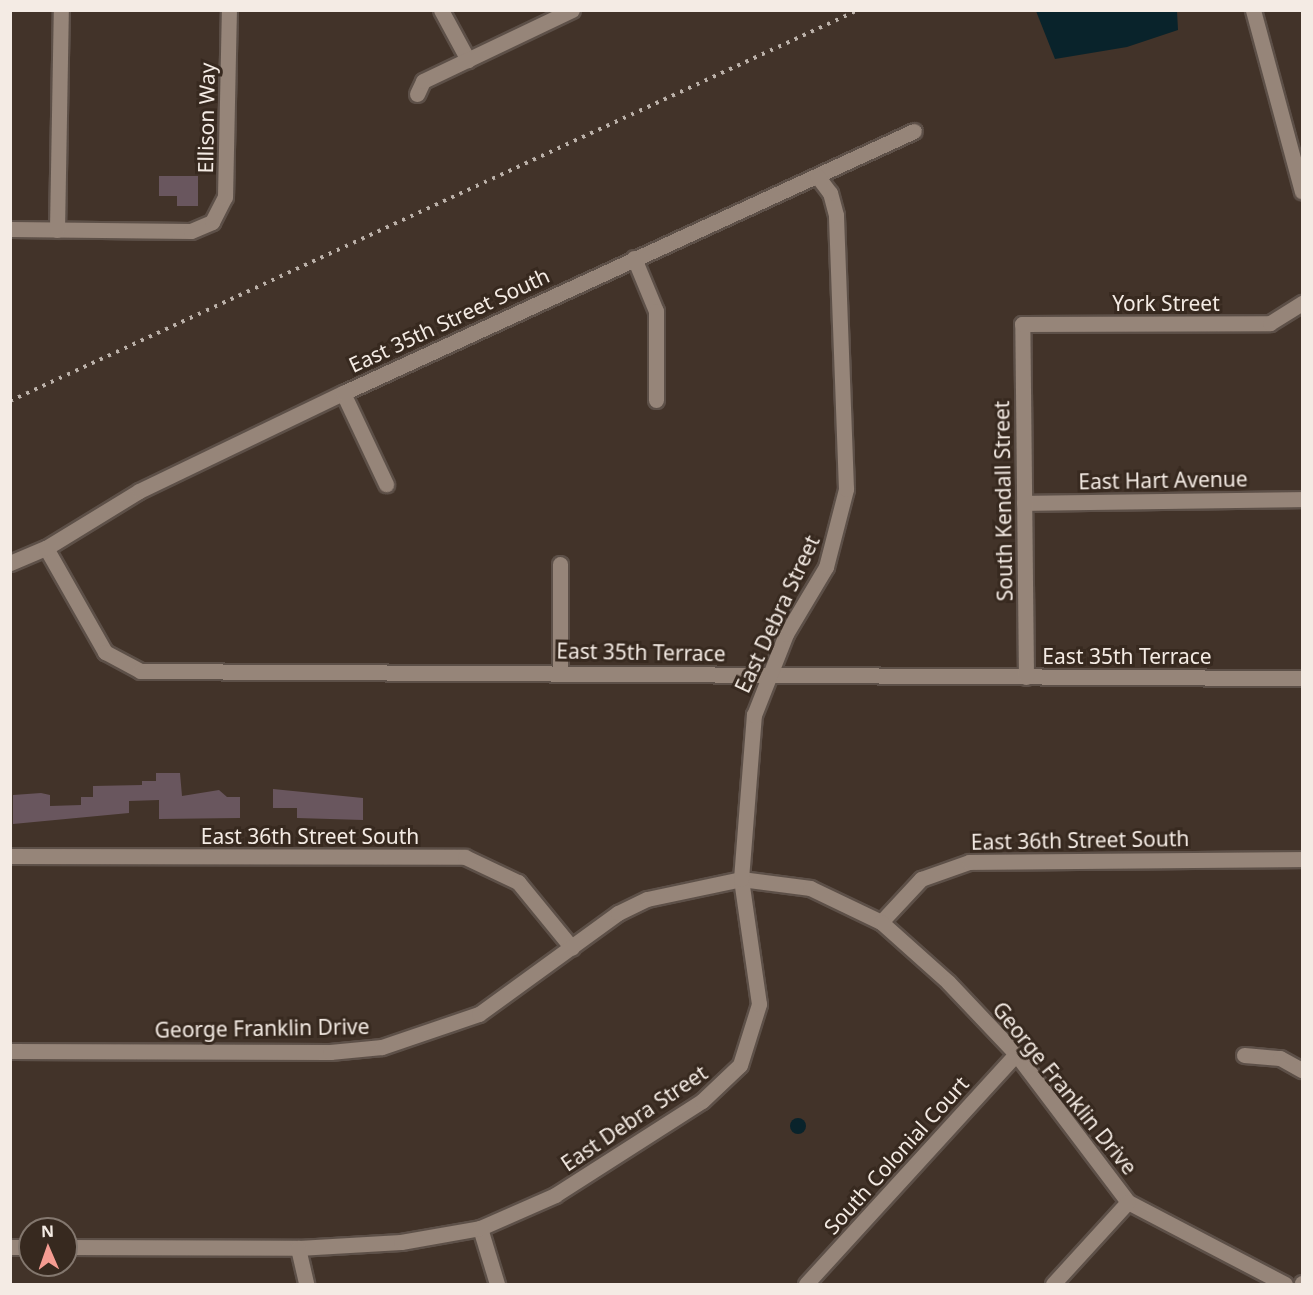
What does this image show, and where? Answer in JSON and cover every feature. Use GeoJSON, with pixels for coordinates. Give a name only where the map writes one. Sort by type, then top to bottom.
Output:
{"type":"FeatureCollection","features":[{"type":"Feature","properties":{"kind":"street"},"geometry":{"type":"LineString","coordinates":[[10,229],[57,230],[61,10]]}},
{"type":"Feature","properties":{"kind":"street","name":"Ellison Way"},"geometry":{"type":"LineString","coordinates":[[57,230],[191,231],[212,222],[225,197],[229,10]]}},
{"type":"Feature","properties":{"kind":"street"},"geometry":{"type":"LineString","coordinates":[[441,10],[468,60]]}},
{"type":"Feature","properties":{"kind":"street"},"geometry":{"type":"LineString","coordinates":[[417,94],[423,81],[572,10]]}},
{"type":"Feature","properties":{"kind":"street"},"geometry":{"type":"LineString","coordinates":[[1253,10],[1302,191]]}},
{"type":"Feature","properties":{"kind":"street","name":"East 35th Street South"},"geometry":{"type":"LineString","coordinates":[[10,563],[46,548],[138,491],[343,393],[914,131]]}},
{"type":"Feature","properties":{"kind":"street","name":"East Debra Street"},"geometry":{"type":"LineString","coordinates":[[78,1247],[298,1248],[401,1242],[480,1228],[555,1196],[702,1101],[740,1065],[755,1028],[759,988],[741,879],[754,715],[769,674],[826,567],[846,489],[836,215],[830,193],[818,176]]}},
{"type":"Feature","properties":{"kind":"street"},"geometry":{"type":"LineString","coordinates":[[634,258],[656,310],[656,400]]}},
{"type":"Feature","properties":{"kind":"street","name":"York Street"},"geometry":{"type":"LineString","coordinates":[[1022,324],[1270,323],[1302,303]]}},
{"type":"Feature","properties":{"kind":"street","name":"South Kendall Street"},"geometry":{"type":"LineString","coordinates":[[1022,324],[1026,677]]}},
{"type":"Feature","properties":{"kind":"street"},"geometry":{"type":"LineString","coordinates":[[343,393],[386,484]]}},
{"type":"Feature","properties":{"kind":"street","name":"East Hart Avenue"},"geometry":{"type":"LineString","coordinates":[[1024,503],[1302,500]]}},
{"type":"Feature","properties":{"kind":"street","name":"East 35th Terrace"},"geometry":{"type":"LineString","coordinates":[[46,548],[105,652],[140,670],[1302,678]]}},
{"type":"Feature","properties":{"kind":"street"},"geometry":{"type":"LineString","coordinates":[[560,564],[560,672]]}},
{"type":"Feature","properties":{"kind":"street","name":"East 36th Street South"},"geometry":{"type":"LineString","coordinates":[[10,856],[465,857],[518,882],[572,948]]}},
{"type":"Feature","properties":{"kind":"street","name":"East 36th Street South"},"geometry":{"type":"LineString","coordinates":[[881,922],[921,879],[969,862],[1302,859]]}},
{"type":"Feature","properties":{"kind":"street","name":"George Franklin Drive"},"geometry":{"type":"LineString","coordinates":[[10,1051],[330,1052],[382,1047],[479,1014],[618,913],[647,899],[741,879],[810,888],[881,922],[948,981],[1016,1054],[1128,1202],[1285,1284]]}},
{"type":"Feature","properties":{"kind":"street","name":"South Colonial Court"},"geometry":{"type":"LineString","coordinates":[[806,1284],[1016,1054]]}},
{"type":"Feature","properties":{"kind":"street"},"geometry":{"type":"LineString","coordinates":[[1244,1055],[1280,1058],[1302,1070]]}},
{"type":"Feature","properties":{"kind":"street"},"geometry":{"type":"LineString","coordinates":[[1053,1284],[1128,1202]]}},
{"type":"Feature","properties":{"kind":"street"},"geometry":{"type":"LineString","coordinates":[[480,1228],[497,1284]]}},
{"type":"Feature","properties":{"kind":"street"},"geometry":{"type":"LineString","coordinates":[[298,1248],[306,1284]]}},
{"type":"Feature","properties":{"kind":"water"},"geometry":{"type":"Polygon","coordinates":[[[1036,11],[1177,11],[1178,30],[1127,47],[1055,59],[1036,11]]]}},
{"type":"Feature","properties":{"kind":"water"},"geometry":{"type":"Polygon","coordinates":[[[795,1118],[801,1118],[806,1126],[804,1132],[795,1134],[790,1129],[790,1123],[795,1118]]]}},
{"type":"Feature","properties":{"kind":"building"},"geometry":{"type":"Polygon","coordinates":[[[159,176],[198,176],[198,206],[177,206],[177,196],[159,196],[159,176]]]}},
{"type":"Feature","properties":{"kind":"building"},"geometry":{"type":"Polygon","coordinates":[[[156,773],[180,773],[182,796],[219,790],[227,797],[240,797],[240,818],[159,819],[159,800],[129,801],[129,813],[13,824],[13,795],[41,793],[50,795],[50,806],[81,805],[81,797],[93,797],[93,786],[142,785],[142,781],[156,781],[156,773]]]}},
{"type":"Feature","properties":{"kind":"building"},"geometry":{"type":"Polygon","coordinates":[[[273,789],[363,798],[363,820],[297,818],[297,808],[273,808],[273,789]]]}},
{"type":"Feature","properties":{"kind":"railway"},"geometry":{"type":"LineString","coordinates":[[10,401],[858,10]]}}]}
